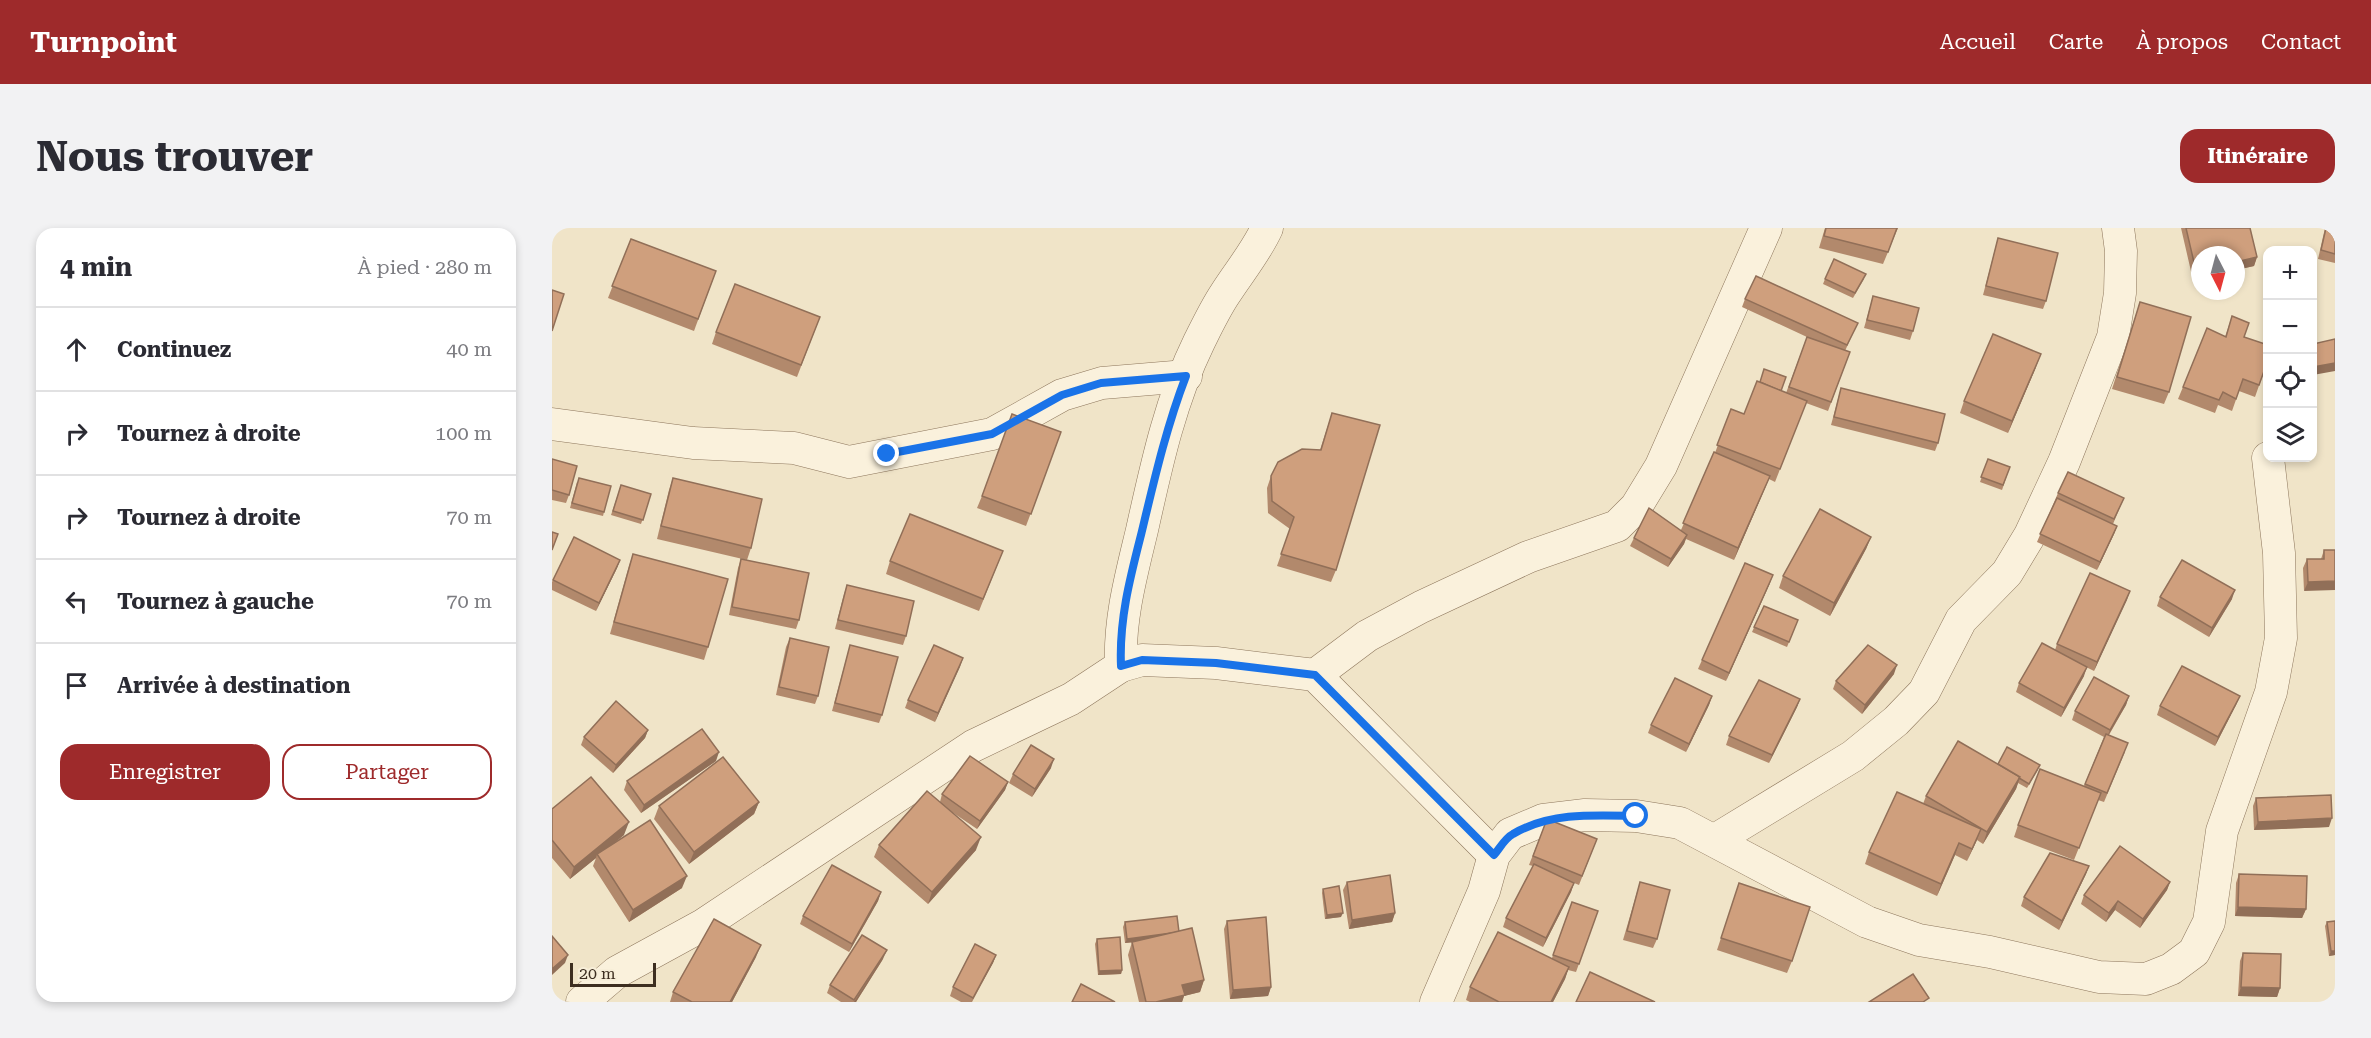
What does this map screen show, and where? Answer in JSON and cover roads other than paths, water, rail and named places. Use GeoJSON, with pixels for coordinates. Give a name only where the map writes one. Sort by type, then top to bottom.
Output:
{"type":"FeatureCollection","features":[{"type":"Feature","properties":{"kind":"street"},"geometry":{"type":"LineString","coordinates":[[1121,666],[1120,639],[1132,568],[1165,438],[1198,345],[1224,296],[1260,243],[1267,228]]}},
{"type":"Feature","properties":{"kind":"street"},"geometry":{"type":"LineString","coordinates":[[1315,675],[1368,636],[1421,608],[1528,557],[1617,526],[1636,507],[1661,466],[1766,228]]}},
{"type":"Feature","properties":{"kind":"street"},"geometry":{"type":"LineString","coordinates":[[1716,840],[1853,756],[1896,722],[1924,692],[1961,620],[2007,573],[2030,535],[2064,462],[2113,338],[2120,293],[2121,251],[2118,228]]}},
{"type":"Feature","properties":{"kind":"street"},"geometry":{"type":"LineString","coordinates":[[552,424],[693,443],[794,448],[849,462],[992,434],[1062,395],[1101,383],[1186,376]]}},
{"type":"Feature","properties":{"kind":"street"},"geometry":{"type":"LineString","coordinates":[[1436,1002],[1484,891],[1494,855],[1510,834],[1543,820],[1584,815],[1636,816],[1680,823],[1716,840],[1867,922],[1919,940],[1990,952],[2098,977],[2146,979],[2171,969],[2194,952],[2209,922],[2222,831],[2271,692],[2281,638],[2279,553],[2268,462]]}},
{"type":"Feature","properties":{"kind":"street"},"geometry":{"type":"LineString","coordinates":[[582,1002],[617,972],[703,925],[973,746],[1071,699],[1121,666],[1142,660],[1207,663],[1315,675],[1494,855]]}}]}
